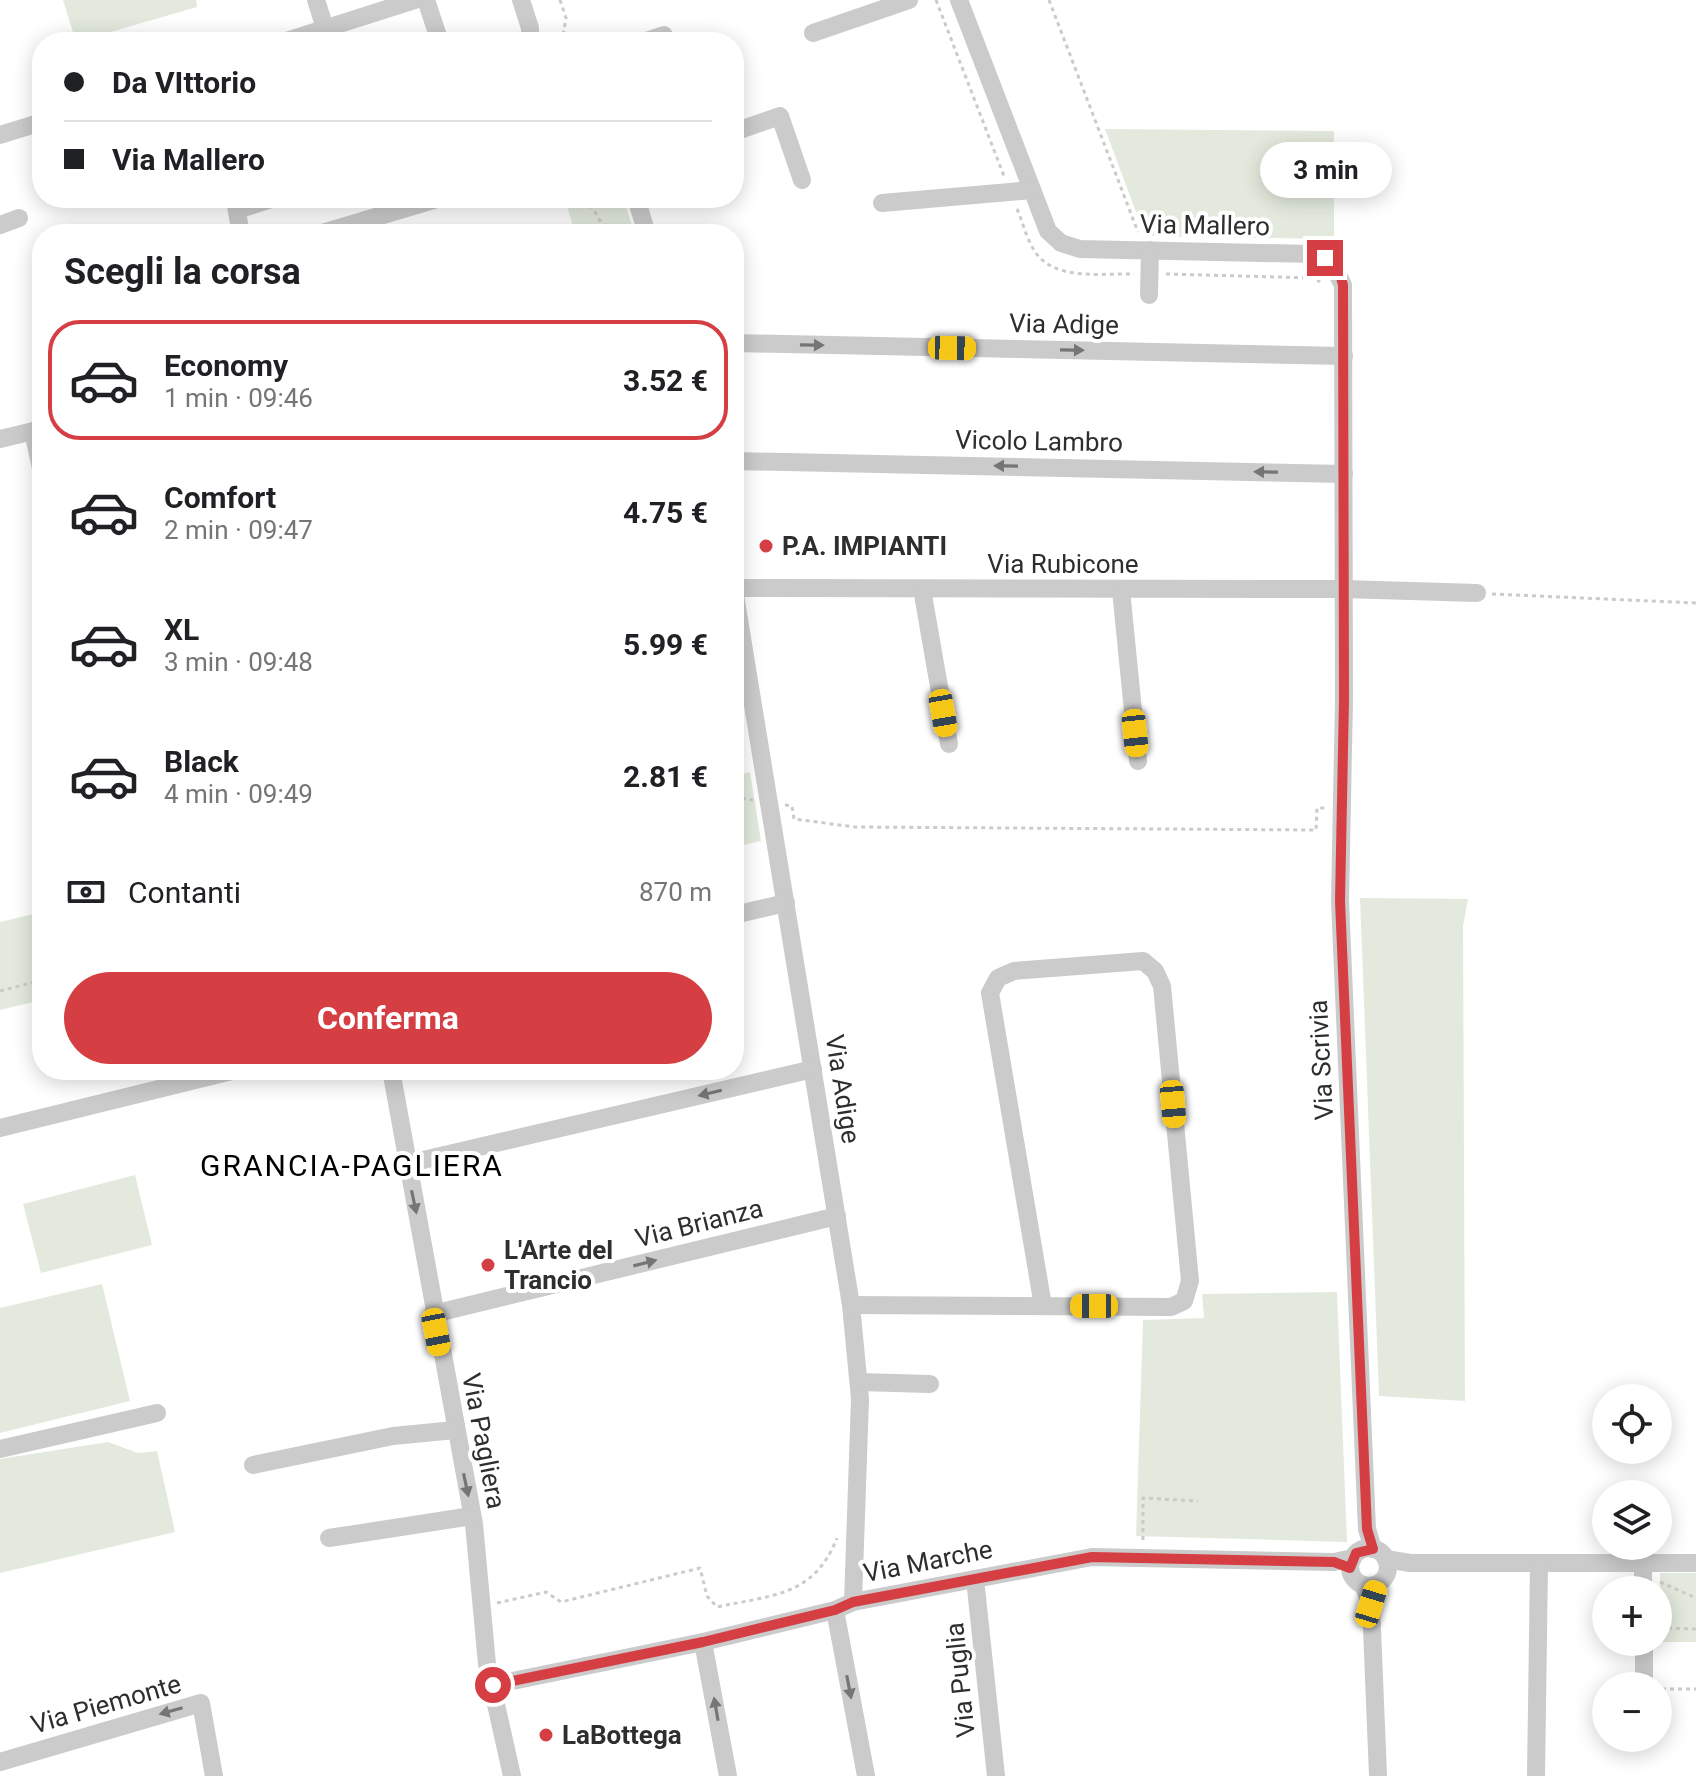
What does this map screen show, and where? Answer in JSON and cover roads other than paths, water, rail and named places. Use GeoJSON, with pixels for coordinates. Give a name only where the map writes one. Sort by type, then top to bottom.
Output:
{"type":"FeatureCollection","features":[{"type":"Feature","properties":{"kind":"street"},"geometry":{"type":"LineString","coordinates":[[316,0],[324,32]]}},
{"type":"Feature","properties":{"kind":"street"},"geometry":{"type":"LineString","coordinates":[[327,32],[415,0]]}},
{"type":"Feature","properties":{"kind":"street"},"geometry":{"type":"LineString","coordinates":[[426,0],[437,32]]}},
{"type":"Feature","properties":{"kind":"street"},"geometry":{"type":"LineString","coordinates":[[521,0],[530,32]]}},
{"type":"Feature","properties":{"kind":"street"},"geometry":{"type":"LineString","coordinates":[[813,33],[909,0]]}},
{"type":"Feature","properties":{"kind":"street","name":"Via Mallero"},"geometry":{"type":"LineString","coordinates":[[959,0],[1048,231],[1061,243],[1080,249],[1312,254],[1325,258],[1340,274],[1343,285],[1344,356],[1343,589]]}},
{"type":"Feature","properties":{"kind":"street"},"geometry":{"type":"LineString","coordinates":[[744,129],[780,116],[802,180]]}},
{"type":"Feature","properties":{"kind":"street"},"geometry":{"type":"LineString","coordinates":[[0,135],[32,125]]}},
{"type":"Feature","properties":{"kind":"street"},"geometry":{"type":"LineString","coordinates":[[882,203],[1032,190]]}},
{"type":"Feature","properties":{"kind":"street"},"geometry":{"type":"LineString","coordinates":[[340,224],[375,208]]}},
{"type":"Feature","properties":{"kind":"street"},"geometry":{"type":"LineString","coordinates":[[0,225],[19,218]]}},
{"type":"Feature","properties":{"kind":"street"},"geometry":{"type":"LineString","coordinates":[[1146,250],[1149,295]]}},
{"type":"Feature","properties":{"kind":"street","name":"Via Adige"},"geometry":{"type":"LineString","coordinates":[[744,343],[1344,356]]}},
{"type":"Feature","properties":{"kind":"street"},"geometry":{"type":"LineString","coordinates":[[0,439],[32,431]]}},
{"type":"Feature","properties":{"kind":"street","name":"Vicolo Lambro"},"geometry":{"type":"LineString","coordinates":[[744,461],[1344,474]]}},
{"type":"Feature","properties":{"kind":"street"},"geometry":{"type":"LineString","coordinates":[[922,589],[949,744]]}},
{"type":"Feature","properties":{"kind":"street","name":"Via Rubicone"},"geometry":{"type":"LineString","coordinates":[[744,597],[922,589],[1343,589],[1477,593]]}},
{"type":"Feature","properties":{"kind":"street","name":"Via Scrivia"},"geometry":{"type":"LineString","coordinates":[[1343,589],[1340,901],[1367,1529],[1364,1559]]}},
{"type":"Feature","properties":{"kind":"street"},"geometry":{"type":"LineString","coordinates":[[1121,590],[1138,761]]}},
{"type":"Feature","properties":{"kind":"street","name":"Via Adige"},"geometry":{"type":"LineString","coordinates":[[744,651],[851,1305],[859,1382],[853,1602]]}},
{"type":"Feature","properties":{"kind":"street"},"geometry":{"type":"LineString","coordinates":[[744,913],[786,903]]}},
{"type":"Feature","properties":{"kind":"street"},"geometry":{"type":"LineString","coordinates":[[851,1305],[1171,1307],[1184,1301],[1190,1289],[1162,986],[1155,971],[1143,961],[1014,971],[998,978],[990,993],[1043,1306]]}},
{"type":"Feature","properties":{"kind":"street"},"geometry":{"type":"LineString","coordinates":[[406,1164],[813,1069]]}},
{"type":"Feature","properties":{"kind":"street"},"geometry":{"type":"LineString","coordinates":[[0,1128],[195,1080]]}},
{"type":"Feature","properties":{"kind":"street","name":"Via Pagliera"},"geometry":{"type":"LineString","coordinates":[[393,1080],[472,1516],[486,1652],[512,1776]]}},
{"type":"Feature","properties":{"kind":"street","name":"Via Brianza"},"geometry":{"type":"LineString","coordinates":[[433,1314],[837,1216]]}},
{"type":"Feature","properties":{"kind":"street"},"geometry":{"type":"LineString","coordinates":[[859,1382],[930,1384]]}},
{"type":"Feature","properties":{"kind":"street"},"geometry":{"type":"LineString","coordinates":[[0,1449],[157,1413]]}},
{"type":"Feature","properties":{"kind":"street"},"geometry":{"type":"LineString","coordinates":[[253,1465],[393,1436],[455,1430]]}},
{"type":"Feature","properties":{"kind":"street"},"geometry":{"type":"LineString","coordinates":[[329,1538],[472,1516]]}},
{"type":"Feature","properties":{"kind":"street","name":"Via Marche"},"geometry":{"type":"LineString","coordinates":[[493,1685],[703,1642],[835,1610],[853,1602],[1092,1557],[1364,1559],[1410,1563],[1696,1563]]}},
{"type":"Feature","properties":{"kind":"street"},"geometry":{"type":"LineString","coordinates":[[1364,1559],[1356,1580],[1370,1584]]}},
{"type":"Feature","properties":{"kind":"street"},"geometry":{"type":"LineString","coordinates":[[1364,1559],[1370,1584],[1378,1776]]}},
{"type":"Feature","properties":{"kind":"street"},"geometry":{"type":"LineString","coordinates":[[1643,1562],[1643,1576]]}},
{"type":"Feature","properties":{"kind":"street"},"geometry":{"type":"LineString","coordinates":[[1536,1776],[1539,1564]]}},
{"type":"Feature","properties":{"kind":"street","name":"Via Puglia"},"geometry":{"type":"LineString","coordinates":[[975,1579],[996,1776]]}},
{"type":"Feature","properties":{"kind":"street"},"geometry":{"type":"LineString","coordinates":[[835,1610],[866,1776]]}},
{"type":"Feature","properties":{"kind":"street"},"geometry":{"type":"LineString","coordinates":[[703,1642],[728,1776]]}},
{"type":"Feature","properties":{"kind":"street","name":"Via Piemonte"},"geometry":{"type":"LineString","coordinates":[[0,1762],[201,1703],[214,1776]]}},
{"type":"Feature","properties":{"kind":"place","name":"P.A. IMPIANTI"},"geometry":{"type":"Point","coordinates":[766,546]}},
{"type":"Feature","properties":{"kind":"place","name":"L'Arte del Trancio"},"geometry":{"type":"Point","coordinates":[488,1265]}},
{"type":"Feature","properties":{"kind":"place","name":"LaBottega"},"geometry":{"type":"Point","coordinates":[546,1735]}},
{"type":"Feature","properties":{"kind":"district","name":"GRANCIA-PAGLIERA"},"geometry":{"type":"Point","coordinates":[352,1166]}}]}
